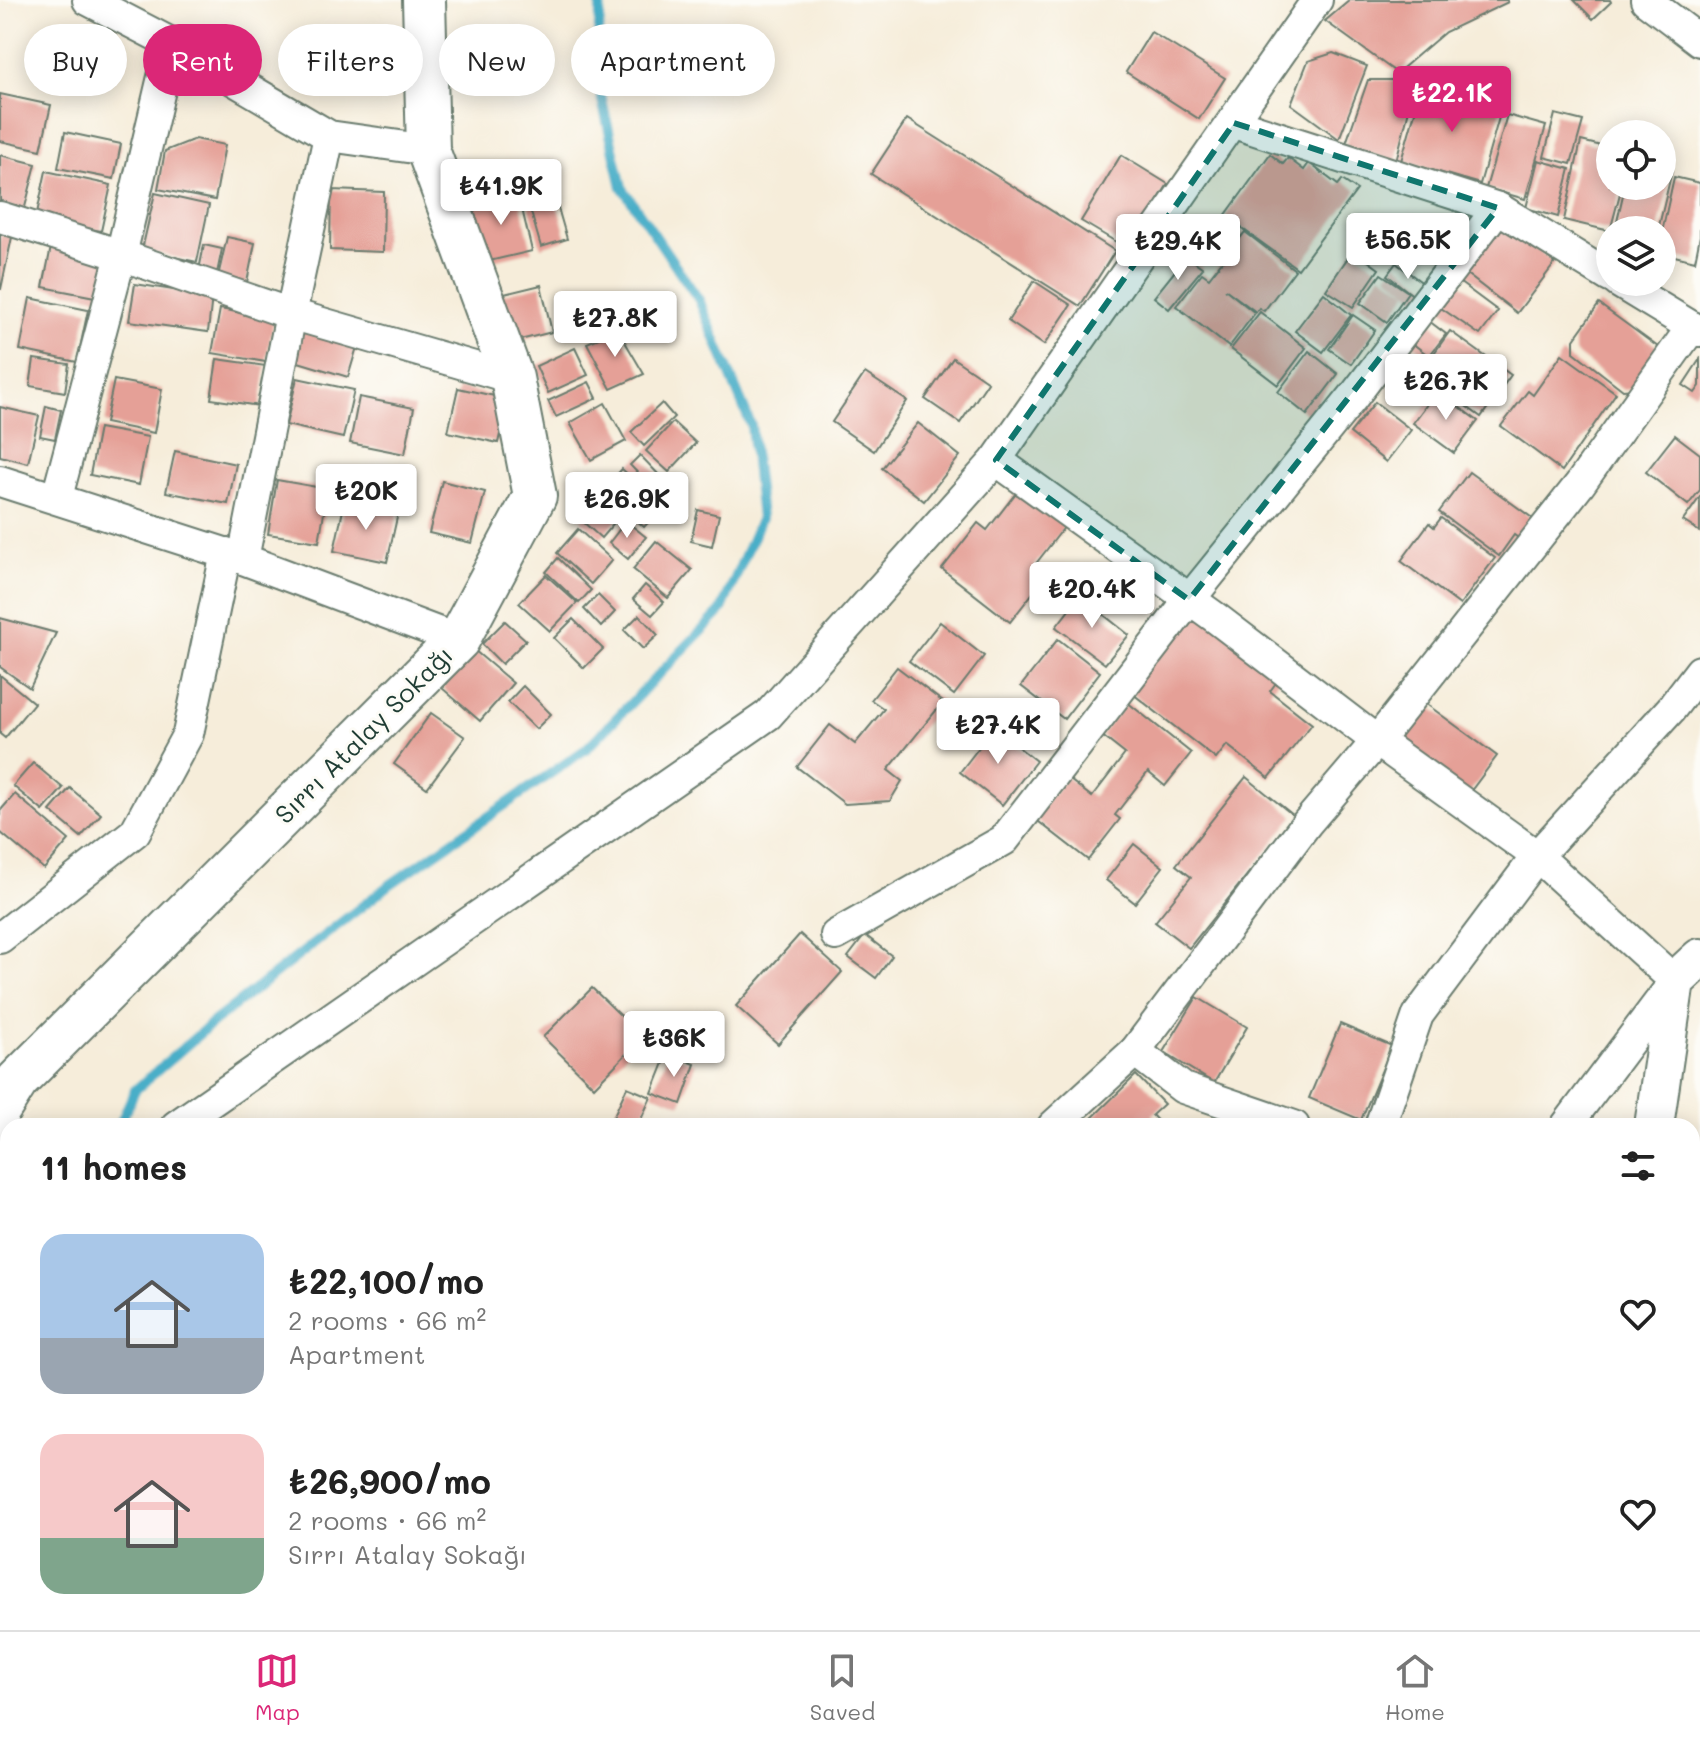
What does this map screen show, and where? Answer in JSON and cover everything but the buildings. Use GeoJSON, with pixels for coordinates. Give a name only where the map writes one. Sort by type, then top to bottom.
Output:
{"type":"FeatureCollection","features":[{"type":"Feature","properties":{"kind":"main road","name":"Sırrı Atalay Sokağı"},"geometry":{"type":"LineString","coordinates":[[6,1086],[458,640],[535,496],[512,378],[428,150],[424,0]]}},
{"type":"Feature","properties":{"kind":"street"},"geometry":{"type":"LineString","coordinates":[[88,0],[143,28]]}},
{"type":"Feature","properties":{"kind":"street"},"geometry":{"type":"LineString","coordinates":[[188,1118],[768,715],[996,460],[1317,0]]}},
{"type":"Feature","properties":{"kind":"street"},"geometry":{"type":"LineString","coordinates":[[1646,0],[1700,39]]}},
{"type":"Feature","properties":{"kind":"street"},"geometry":{"type":"LineString","coordinates":[[57,497],[121,255],[158,96]]}},
{"type":"Feature","properties":{"kind":"street"},"geometry":{"type":"LineString","coordinates":[[261,96],[329,136],[428,150]]}},
{"type":"Feature","properties":{"kind":"street"},"geometry":{"type":"LineString","coordinates":[[1234,123],[1498,208],[1596,268]]}},
{"type":"Feature","properties":{"kind":"street"},"geometry":{"type":"LineString","coordinates":[[0,938],[135,832],[188,734],[235,556],[329,136]]}},
{"type":"Feature","properties":{"kind":"street"},"geometry":{"type":"LineString","coordinates":[[836,935],[1004,840],[1498,208]]}},
{"type":"Feature","properties":{"kind":"street"},"geometry":{"type":"LineString","coordinates":[[0,217],[291,314],[512,378]]}},
{"type":"Feature","properties":{"kind":"street"},"geometry":{"type":"LineString","coordinates":[[1069,1118],[1135,1051],[1307,823],[1377,741],[1580,484],[1696,329],[1641,296]]}},
{"type":"Feature","properties":{"kind":"street"},"geometry":{"type":"LineString","coordinates":[[996,460],[1688,970]]}},
{"type":"Feature","properties":{"kind":"street"},"geometry":{"type":"LineString","coordinates":[[0,481],[235,556],[458,640]]}},
{"type":"Feature","properties":{"kind":"street"},"geometry":{"type":"LineString","coordinates":[[1383,1118],[1418,1015],[1537,856],[1671,709],[1700,671]]}},
{"type":"Feature","properties":{"kind":"street"},"geometry":{"type":"LineString","coordinates":[[1572,1118],[1688,970]]}},
{"type":"Feature","properties":{"kind":"street"},"geometry":{"type":"LineString","coordinates":[[1656,1118],[1688,970]]}},
{"type":"Feature","properties":{"kind":"street"},"geometry":{"type":"LineString","coordinates":[[1135,1051],[1183,1088],[1271,1118]]}},
{"type":"Feature","properties":{"kind":"highlighted area"},"geometry":{"type":"Polygon","coordinates":[[[1234,123],[1498,208],[1189,600],[996,460],[1234,123]]]}},
{"type":"Feature","properties":{"kind":"waterway"},"geometry":{"type":"LineString","coordinates":[[123,1118],[135,1090],[212,1023],[388,886],[586,749],[721,611],[761,518],[751,425],[699,300],[622,187],[596,74],[601,0]]}}]}
